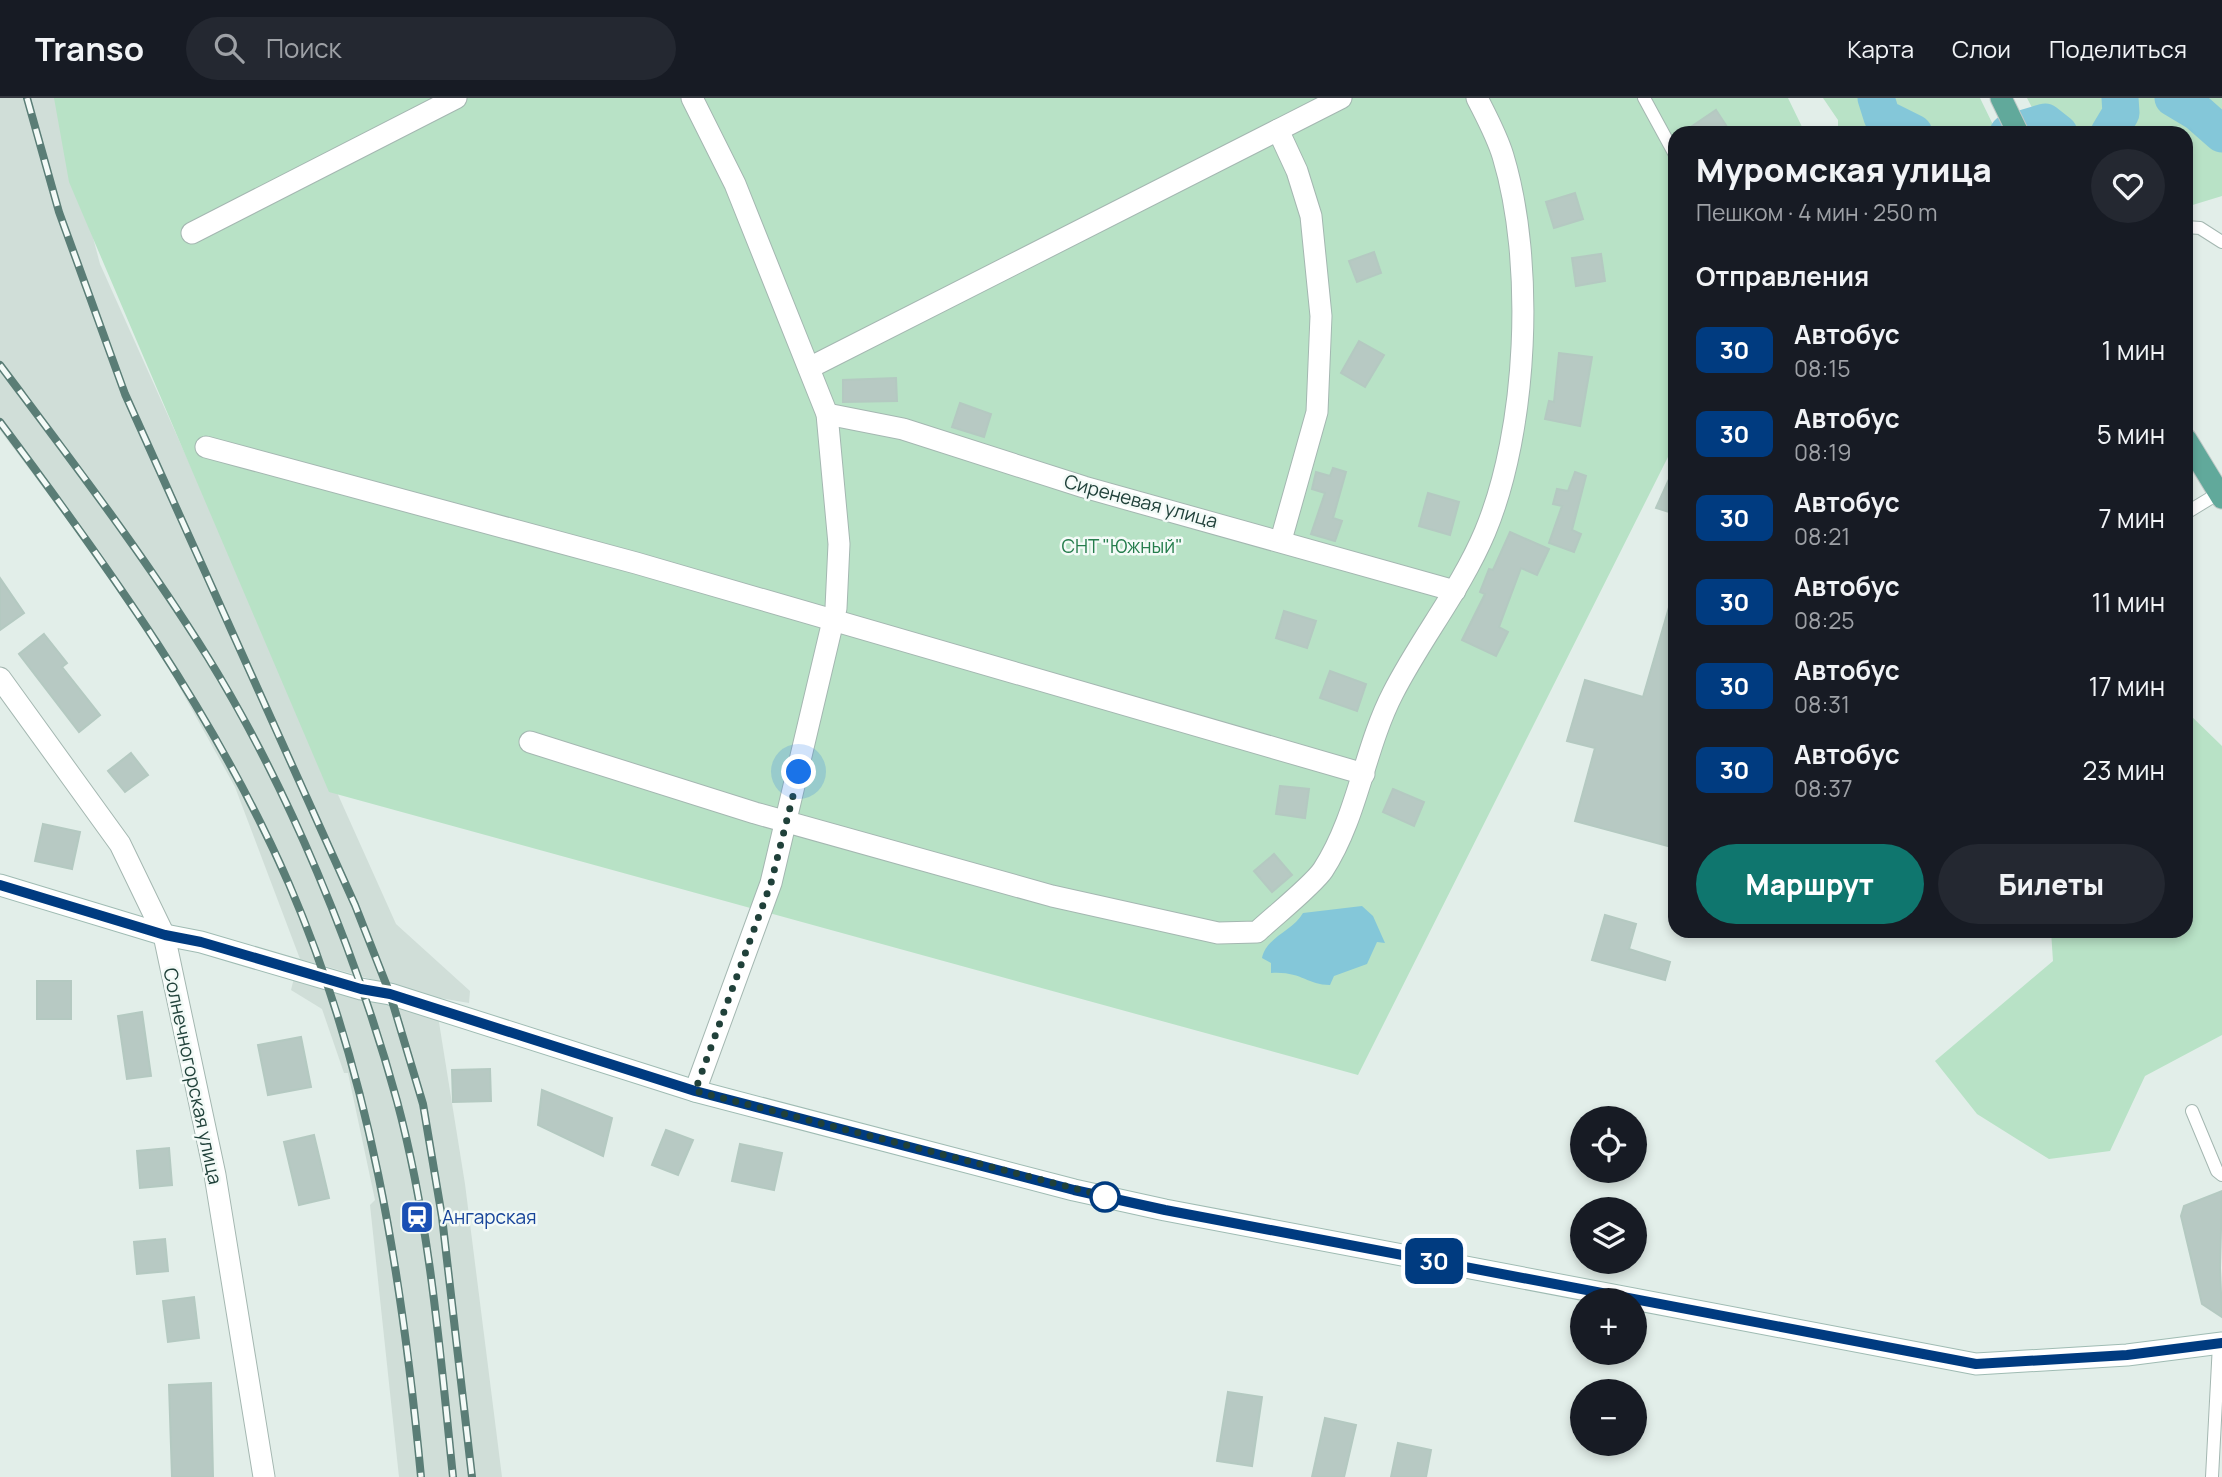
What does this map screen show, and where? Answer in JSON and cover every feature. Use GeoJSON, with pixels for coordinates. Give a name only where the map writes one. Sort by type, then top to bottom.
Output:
{"type":"FeatureCollection","features":[{"type":"Feature","properties":{"kind":"main road"},"geometry":{"type":"LineString","coordinates":[[2001,98],[2015,126]]}},
{"type":"Feature","properties":{"kind":"main road"},"geometry":{"type":"LineString","coordinates":[[2193,451],[2220,496]]}},
{"type":"Feature","properties":{"kind":"street"},"geometry":{"type":"LineString","coordinates":[[192,233],[456,98]]}},
{"type":"Feature","properties":{"kind":"street"},"geometry":{"type":"LineString","coordinates":[[692,98],[735,184],[827,414],[839,544],[833,620],[771,883],[695,1091]]}},
{"type":"Feature","properties":{"kind":"street"},"geometry":{"type":"LineString","coordinates":[[809,368],[1341,98]]}},
{"type":"Feature","properties":{"kind":"street"},"geometry":{"type":"LineString","coordinates":[[530,742],[787,822],[1052,896],[1150,919],[1237,934],[1257,932],[1322,873],[1347,824],[1392,695],[1455,591],[1486,530],[1510,448],[1519,384],[1521,260],[1503,155],[1476,98]]}},
{"type":"Feature","properties":{"kind":"street"},"geometry":{"type":"LineString","coordinates":[[1278,130],[1297,171],[1311,216],[1321,316],[1317,412],[1281,540]]}},
{"type":"Feature","properties":{"kind":"street","name":"Сиреневая улица"},"geometry":{"type":"LineString","coordinates":[[827,414],[903,429],[1084,487],[1281,540],[1455,591]]}},
{"type":"Feature","properties":{"kind":"street"},"geometry":{"type":"LineString","coordinates":[[206,447],[636,563],[1364,774]]}},
{"type":"Feature","properties":{"kind":"street","name":"Солнечногорская улица"},"geometry":{"type":"LineString","coordinates":[[0,678],[120,844],[164,935],[215,1175],[264,1477]]}},
{"type":"Feature","properties":{"kind":"street"},"geometry":{"type":"LineString","coordinates":[[0,885],[164,935],[201,942],[361,989],[390,994],[695,1091],[1074,1190],[1152,1207],[1976,1364],[2127,1355],[2220,1344]]}},
{"type":"Feature","properties":{"kind":"lane"},"geometry":{"type":"LineString","coordinates":[[1644,98],[1668,142]]}},
{"type":"Feature","properties":{"kind":"lane"},"geometry":{"type":"LineString","coordinates":[[2193,228],[2200,228],[2222,242]]}},
{"type":"Feature","properties":{"kind":"lane"},"geometry":{"type":"LineString","coordinates":[[2193,510],[2220,496]]}},
{"type":"Feature","properties":{"kind":"lane"},"geometry":{"type":"LineString","coordinates":[[2192,1111],[2217,1171],[2222,1175]]}},
{"type":"Feature","properties":{"kind":"lane"},"geometry":{"type":"LineString","coordinates":[[2212,1477],[2220,1344]]}},
{"type":"Feature","properties":{"kind":"shaded area"},"geometry":{"type":"Polygon","coordinates":[[[0,98],[56,98],[100,264],[396,924],[470,991],[469,1003],[434,997],[300,959],[235,787],[141,618],[0,430],[0,98]]]}},
{"type":"Feature","properties":{"kind":"shaded area"},"geometry":{"type":"Polygon","coordinates":[[[296,970],[437,1010],[465,1184],[502,1477],[399,1477],[370,1205],[375,1200],[348,1073],[344,1073],[322,1009],[291,990],[296,970]]]}},
{"type":"Feature","properties":{"kind":"green space","name":"СНТ \"Южный\""},"geometry":{"type":"Polygon","coordinates":[[[54,98],[1788,98],[1802,126],[1668,126],[1668,457],[1358,1075],[329,792],[69,182],[54,98]]]}},
{"type":"Feature","properties":{"kind":"green space"},"geometry":{"type":"Polygon","coordinates":[[[1823,98],[1980,98],[1994,126],[1838,126],[1838,120],[1823,98]]]}},
{"type":"Feature","properties":{"kind":"green space"},"geometry":{"type":"Polygon","coordinates":[[[2027,98],[2222,98],[2222,196],[2193,205],[2193,126],[2041,126],[2027,98]]]}},
{"type":"Feature","properties":{"kind":"green space"},"geometry":{"type":"Polygon","coordinates":[[[2193,718],[2222,746],[2222,1035],[2145,1076],[2110,1151],[2049,1159],[1977,1114],[1935,1061],[2053,961],[2051,938],[2193,938],[2193,718]]]}},
{"type":"Feature","properties":{"kind":"water"},"geometry":{"type":"Polygon","coordinates":[[[1362,906],[1373,916],[1385,943],[1377,942],[1367,964],[1334,976],[1330,985],[1290,974],[1271,973],[1271,963],[1262,958],[1264,951],[1303,913],[1362,906]]]}},
{"type":"Feature","properties":{"kind":"building"},"geometry":{"type":"Polygon","coordinates":[[[1716,110],[1726,126],[1692,126],[1716,110]]]}},
{"type":"Feature","properties":{"kind":"building"},"geometry":{"type":"Polygon","coordinates":[[[1575,193],[1583,219],[1554,228],[1546,202],[1575,193]]]}},
{"type":"Feature","properties":{"kind":"building"},"geometry":{"type":"Polygon","coordinates":[[[1374,252],[1381,273],[1357,282],[1349,261],[1374,252]]]}},
{"type":"Feature","properties":{"kind":"building"},"geometry":{"type":"Polygon","coordinates":[[[1601,254],[1605,281],[1576,286],[1572,258],[1601,254]]]}},
{"type":"Feature","properties":{"kind":"building"},"geometry":{"type":"Polygon","coordinates":[[[1359,341],[1384,355],[1365,387],[1341,373],[1359,341]]]}},
{"type":"Feature","properties":{"kind":"building"},"geometry":{"type":"Polygon","coordinates":[[[1559,353],[1592,357],[1580,426],[1545,419],[1549,401],[1554,402],[1559,353]]]}},
{"type":"Feature","properties":{"kind":"building"},"geometry":{"type":"Polygon","coordinates":[[[896,378],[897,401],[843,402],[843,380],[896,378]]]}},
{"type":"Feature","properties":{"kind":"building"},"geometry":{"type":"Polygon","coordinates":[[[960,403],[991,414],[984,437],[952,427],[960,403]]]}},
{"type":"Feature","properties":{"kind":"building"},"geometry":{"type":"Polygon","coordinates":[[[1333,468],[1346,472],[1333,518],[1342,521],[1335,541],[1311,534],[1325,493],[1312,489],[1316,472],[1330,476],[1333,468]]]}},
{"type":"Feature","properties":{"kind":"building"},"geometry":{"type":"Polygon","coordinates":[[[1575,472],[1586,476],[1572,530],[1581,534],[1574,552],[1549,543],[1562,506],[1553,504],[1557,489],[1568,491],[1575,472]]]}},
{"type":"Feature","properties":{"kind":"building"},"geometry":{"type":"Polygon","coordinates":[[[1668,481],[1668,512],[1656,508],[1668,481]]]}},
{"type":"Feature","properties":{"kind":"building"},"geometry":{"type":"Polygon","coordinates":[[[1428,493],[1459,502],[1450,535],[1419,526],[1428,493]]]}},
{"type":"Feature","properties":{"kind":"building"},"geometry":{"type":"Polygon","coordinates":[[[1510,532],[1549,549],[1537,575],[1521,568],[1499,627],[1508,632],[1496,656],[1462,640],[1485,594],[1480,592],[1489,569],[1493,570],[1510,532]]]}},
{"type":"Feature","properties":{"kind":"building"},"geometry":{"type":"Polygon","coordinates":[[[0,578],[24,613],[0,630],[0,578]]]}},
{"type":"Feature","properties":{"kind":"building"},"geometry":{"type":"Polygon","coordinates":[[[1284,611],[1316,621],[1307,648],[1276,638],[1284,611]]]}},
{"type":"Feature","properties":{"kind":"building"},"geometry":{"type":"Polygon","coordinates":[[[1668,611],[1668,846],[1575,821],[1595,748],[1567,741],[1585,680],[1643,697],[1668,611]]]}},
{"type":"Feature","properties":{"kind":"building"},"geometry":{"type":"Polygon","coordinates":[[[44,634],[67,663],[62,667],[100,715],[79,732],[19,654],[44,634]]]}},
{"type":"Feature","properties":{"kind":"building"},"geometry":{"type":"Polygon","coordinates":[[[1330,671],[1366,684],[1357,711],[1320,698],[1330,671]]]}},
{"type":"Feature","properties":{"kind":"building"},"geometry":{"type":"Polygon","coordinates":[[[131,753],[148,775],[125,792],[108,771],[131,753]]]}},
{"type":"Feature","properties":{"kind":"building"},"geometry":{"type":"Polygon","coordinates":[[[1280,786],[1309,789],[1305,818],[1276,814],[1280,786]]]}},
{"type":"Feature","properties":{"kind":"building"},"geometry":{"type":"Polygon","coordinates":[[[1393,789],[1424,802],[1414,826],[1383,812],[1393,789]]]}},
{"type":"Feature","properties":{"kind":"building"},"geometry":{"type":"Polygon","coordinates":[[[43,824],[80,832],[72,869],[35,861],[43,824]]]}},
{"type":"Feature","properties":{"kind":"building"},"geometry":{"type":"Polygon","coordinates":[[[1274,854],[1292,875],[1272,892],[1254,871],[1274,854]]]}},
{"type":"Feature","properties":{"kind":"building"},"geometry":{"type":"Polygon","coordinates":[[[1605,915],[1636,924],[1629,949],[1670,962],[1665,980],[1592,960],[1605,915]]]}},
{"type":"Feature","properties":{"kind":"building"},"geometry":{"type":"Polygon","coordinates":[[[37,981],[71,981],[71,1019],[37,1019],[37,981]]]}},
{"type":"Feature","properties":{"kind":"building"},"geometry":{"type":"Polygon","coordinates":[[[142,1012],[151,1076],[127,1079],[118,1016],[142,1012]]]}},
{"type":"Feature","properties":{"kind":"building"},"geometry":{"type":"Polygon","coordinates":[[[301,1037],[311,1087],[268,1095],[258,1045],[301,1037]]]}},
{"type":"Feature","properties":{"kind":"building"},"geometry":{"type":"Polygon","coordinates":[[[490,1069],[491,1101],[453,1102],[452,1070],[490,1069]]]}},
{"type":"Feature","properties":{"kind":"building"},"geometry":{"type":"Polygon","coordinates":[[[542,1090],[612,1118],[603,1156],[538,1125],[542,1090]]]}},
{"type":"Feature","properties":{"kind":"building"},"geometry":{"type":"Polygon","coordinates":[[[666,1130],[693,1140],[678,1175],[652,1165],[666,1130]]]}},
{"type":"Feature","properties":{"kind":"building"},"geometry":{"type":"Polygon","coordinates":[[[314,1135],[329,1198],[299,1205],[284,1142],[314,1135]]]}},
{"type":"Feature","properties":{"kind":"building"},"geometry":{"type":"Polygon","coordinates":[[[740,1144],[782,1153],[774,1190],[732,1181],[740,1144]]]}},
{"type":"Feature","properties":{"kind":"building"},"geometry":{"type":"Polygon","coordinates":[[[169,1148],[172,1185],[140,1188],[137,1151],[169,1148]]]}},
{"type":"Feature","properties":{"kind":"building"},"geometry":{"type":"Polygon","coordinates":[[[2222,1191],[2222,1317],[2202,1304],[2181,1216],[2184,1206],[2222,1191]]]}},
{"type":"Feature","properties":{"kind":"building"},"geometry":{"type":"Polygon","coordinates":[[[165,1239],[168,1271],[137,1274],[134,1242],[165,1239]]]}},
{"type":"Feature","properties":{"kind":"building"},"geometry":{"type":"Polygon","coordinates":[[[194,1297],[199,1338],[168,1342],[163,1301],[194,1297]]]}},
{"type":"Feature","properties":{"kind":"building"},"geometry":{"type":"Polygon","coordinates":[[[211,1383],[213,1477],[172,1477],[169,1385],[211,1383]]]}},
{"type":"Feature","properties":{"kind":"building"},"geometry":{"type":"Polygon","coordinates":[[[1228,1392],[1262,1397],[1252,1466],[1217,1461],[1228,1392]]]}},
{"type":"Feature","properties":{"kind":"building"},"geometry":{"type":"Polygon","coordinates":[[[1325,1418],[1356,1425],[1344,1477],[1312,1477],[1325,1418]]]}},
{"type":"Feature","properties":{"kind":"building"},"geometry":{"type":"Polygon","coordinates":[[[1398,1443],[1431,1450],[1426,1477],[1391,1477],[1398,1443]]]}},
{"type":"Feature","properties":{"kind":"waterway"},"geometry":{"type":"LineString","coordinates":[[1876,98],[1882,117],[1900,126]]}},
{"type":"Feature","properties":{"kind":"waterway"},"geometry":{"type":"LineString","coordinates":[[2113,126],[2121,113],[2120,98]]}},
{"type":"Feature","properties":{"kind":"waterway"},"geometry":{"type":"LineString","coordinates":[[2173,98],[2198,113],[2222,134]]}},
{"type":"Feature","properties":{"kind":"waterway"},"geometry":{"type":"LineString","coordinates":[[2032,126],[2045,122],[2050,126]]}},
{"type":"Feature","properties":{"kind":"railway"},"geometry":{"type":"LineString","coordinates":[[27,98],[59,212],[125,394],[355,905],[390,994],[423,1104],[442,1217],[472,1477]]}},
{"type":"Feature","properties":{"kind":"railway"},"geometry":{"type":"LineString","coordinates":[[0,365],[133,545],[207,656],[265,760],[317,872],[380,1044],[408,1147],[426,1241],[453,1477]]}},
{"type":"Feature","properties":{"kind":"railway"},"geometry":{"type":"LineString","coordinates":[[0,422],[120,588],[194,702],[260,822],[289,884],[341,1027],[378,1175],[404,1325],[421,1477]]}},
{"type":"Feature","properties":{"kind":"bus line","name":"30"},"geometry":{"type":"LineString","coordinates":[[0,885],[165,935],[201,942],[361,989],[390,994],[695,1091],[1074,1190],[1165,1210],[1976,1364],[2127,1355],[2222,1343]]}},
{"type":"Feature","properties":{"kind":"place","name":"Ангарская"},"geometry":{"type":"Point","coordinates":[417,1217]}},
{"type":"Feature","properties":{"kind":"route"},"geometry":{"type":"LineString","coordinates":[[799,772],[771,883],[695,1091],[1112,1198],[1105,1197]]}}]}
